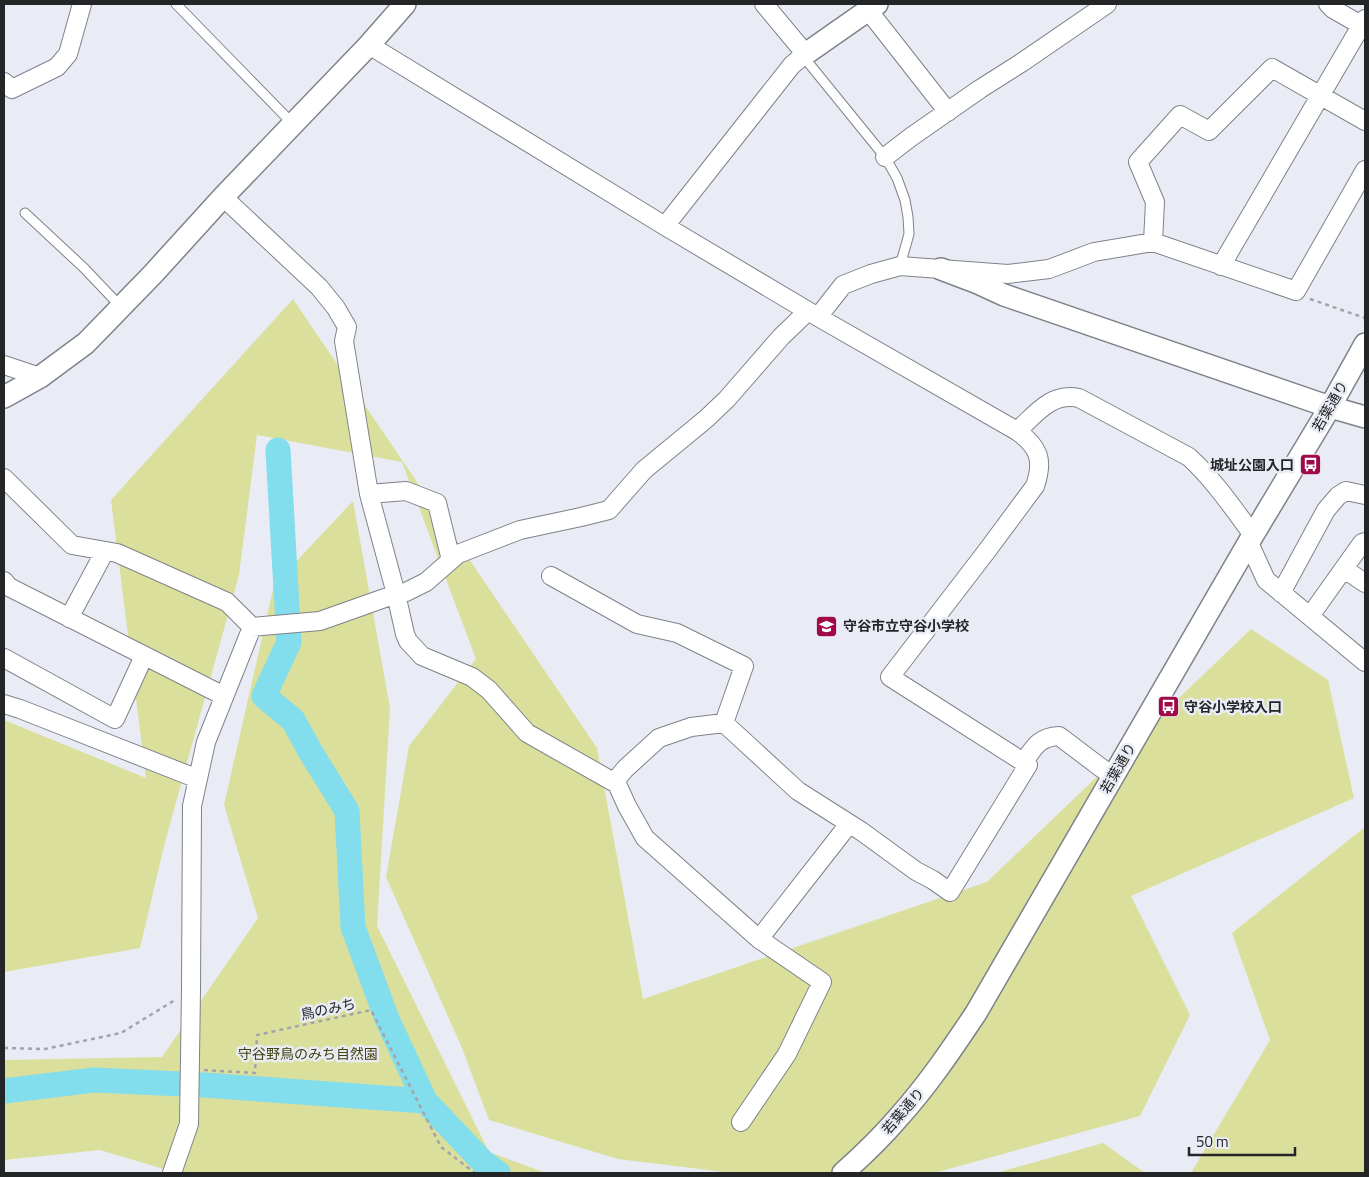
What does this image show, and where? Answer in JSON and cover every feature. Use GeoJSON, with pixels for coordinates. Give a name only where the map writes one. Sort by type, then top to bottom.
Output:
{"type":"FeatureCollection","features":[{"type":"Feature","properties":{"kind":"street"},"geometry":{"type":"LineString","coordinates":[[6,89],[57,67],[68,54],[82,4]]}},
{"type":"Feature","properties":{"kind":"street"},"geometry":{"type":"LineString","coordinates":[[4,397],[40,377],[86,342],[369,45],[405,4]]}},
{"type":"Feature","properties":{"kind":"street"},"geometry":{"type":"LineString","coordinates":[[764,4],[799,46],[804,55]]}},
{"type":"Feature","properties":{"kind":"street"},"geometry":{"type":"LineString","coordinates":[[885,157],[1107,4]]}},
{"type":"Feature","properties":{"kind":"street"},"geometry":{"type":"LineString","coordinates":[[1221,266],[1363,22],[1333,9],[1328,4]]}},
{"type":"Feature","properties":{"kind":"street"},"geometry":{"type":"LineString","coordinates":[[665,226],[792,66],[804,55],[873,7],[948,112]]}},
{"type":"Feature","properties":{"kind":"street"},"geometry":{"type":"LineString","coordinates":[[369,45],[665,226],[813,314],[1017,431],[1033,446],[1038,455],[1040,462],[1039,474],[1035,486],[890,677],[1028,765],[950,892],[798,791],[724,723],[691,727],[659,738],[625,769],[616,780],[616,784]]}},
{"type":"Feature","properties":{"kind":"street"},"geometry":{"type":"LineString","coordinates":[[1153,242],[1154,202],[1138,162],[1180,115],[1209,131],[1272,68],[1365,121]]}},
{"type":"Feature","properties":{"kind":"street"},"geometry":{"type":"LineString","coordinates":[[4,478],[72,545],[117,553],[226,602],[252,627],[320,621],[406,592],[426,582],[458,554],[520,530],[581,518],[609,510],[644,470],[706,419],[727,399],[781,337],[813,314],[843,285],[871,274],[900,266],[1008,274],[1049,269],[1094,252],[1153,242],[1296,291],[1365,170]]}},
{"type":"Feature","properties":{"kind":"street"},"geometry":{"type":"LineString","coordinates":[[223,198],[319,287],[336,308],[347,327],[344,341],[369,494],[405,634],[412,646],[422,656],[472,677],[489,690],[527,733],[616,784],[645,838],[759,939],[822,982],[787,1054],[742,1122]]}},
{"type":"Feature","properties":{"kind":"street"},"geometry":{"type":"LineString","coordinates":[[941,269],[1004,295],[1330,407],[1365,417]]}},
{"type":"Feature","properties":{"kind":"street","name":"若葉通り"},"geometry":{"type":"LineString","coordinates":[[843,1173],[898,1118],[924,1087],[976,1013],[1365,344]]}},
{"type":"Feature","properties":{"kind":"street"},"geometry":{"type":"LineString","coordinates":[[4,365],[40,377]]}},
{"type":"Feature","properties":{"kind":"street"},"geometry":{"type":"LineString","coordinates":[[1017,431],[1052,400],[1071,396],[1079,398],[1189,457],[1221,492],[1251,539],[1266,580],[1365,662]]}},
{"type":"Feature","properties":{"kind":"street"},"geometry":{"type":"LineString","coordinates":[[369,494],[406,490],[437,503],[451,560]]}},
{"type":"Feature","properties":{"kind":"street"},"geometry":{"type":"LineString","coordinates":[[1281,593],[1326,510],[1338,496],[1346,491],[1365,494]]}},
{"type":"Feature","properties":{"kind":"street"},"geometry":{"type":"LineString","coordinates":[[1310,616],[1362,543],[1365,542]]}},
{"type":"Feature","properties":{"kind":"street"},"geometry":{"type":"LineString","coordinates":[[69,618],[105,551]]}},
{"type":"Feature","properties":{"kind":"street"},"geometry":{"type":"LineString","coordinates":[[1344,569],[1365,583]]}},
{"type":"Feature","properties":{"kind":"street"},"geometry":{"type":"LineString","coordinates":[[551,576],[637,624],[677,634],[744,666],[724,723]]}},
{"type":"Feature","properties":{"kind":"street"},"geometry":{"type":"LineString","coordinates":[[4,581],[9,588],[224,696]]}},
{"type":"Feature","properties":{"kind":"street"},"geometry":{"type":"LineString","coordinates":[[172,1173],[189,1124],[192,806],[206,742],[252,627]]}},
{"type":"Feature","properties":{"kind":"street"},"geometry":{"type":"LineString","coordinates":[[4,658],[115,719],[144,656]]}},
{"type":"Feature","properties":{"kind":"street"},"geometry":{"type":"LineString","coordinates":[[4,704],[198,779]]}},
{"type":"Feature","properties":{"kind":"street"},"geometry":{"type":"LineString","coordinates":[[1024,762],[1035,745],[1049,737],[1059,736],[1113,776]]}},
{"type":"Feature","properties":{"kind":"street"},"geometry":{"type":"LineString","coordinates":[[759,939],[850,824]]}},
{"type":"Feature","properties":{"kind":"lane"},"geometry":{"type":"LineString","coordinates":[[176,4],[293,124]]}},
{"type":"Feature","properties":{"kind":"lane"},"geometry":{"type":"LineString","coordinates":[[804,55],[885,157],[896,178],[905,200],[909,234],[900,266]]}},
{"type":"Feature","properties":{"kind":"lane"},"geometry":{"type":"LineString","coordinates":[[25,213],[84,268],[121,307]]}},
{"type":"Feature","properties":{"kind":"path"},"geometry":{"type":"LineString","coordinates":[[1296,291],[1299,295],[1365,318]]}},
{"type":"Feature","properties":{"kind":"path"},"geometry":{"type":"LineString","coordinates":[[4,1048],[45,1049],[121,1033],[191,990]]}},
{"type":"Feature","properties":{"kind":"path","name":"鳥のみち"},"geometry":{"type":"LineString","coordinates":[[190,1069],[255,1073],[257,1035],[372,1010],[441,1147],[475,1173]]}},
{"type":"Feature","properties":{"kind":"green space"},"geometry":{"type":"Polygon","coordinates":[[[293,299],[597,748],[643,999],[987,882],[1251,629],[1328,680],[1354,798],[1131,896],[1190,1015],[1140,1116],[934,1173],[732,1173],[618,1159],[489,1120],[462,1048],[386,877],[409,746],[476,659],[402,462],[257,435],[239,575],[165,842],[140,948],[4,972],[4,720],[146,778],[111,500],[293,299]]]}},
{"type":"Feature","properties":{"kind":"green space","name":"守谷野鳥のみち自然園"},"geometry":{"type":"Polygon","coordinates":[[[353,501],[390,708],[377,926],[489,1152],[546,1173],[177,1173],[100,1150],[4,1160],[4,1060],[162,1057],[258,918],[224,805],[274,585],[353,501]]]}},
{"type":"Feature","properties":{"kind":"green space"},"geometry":{"type":"Polygon","coordinates":[[[1365,827],[1365,1173],[1191,1173],[1270,1040],[1232,933],[1365,827]]]}},
{"type":"Feature","properties":{"kind":"green space"},"geometry":{"type":"Polygon","coordinates":[[[1103,1143],[1145,1173],[996,1173],[1103,1143]]]}},
{"type":"Feature","properties":{"kind":"waterway"},"geometry":{"type":"LineString","coordinates":[[278,450],[289,642],[264,696],[293,720],[347,811],[353,927],[387,1019],[425,1101]]}},
{"type":"Feature","properties":{"kind":"waterway"},"geometry":{"type":"LineString","coordinates":[[4,1091],[94,1080],[204,1085],[425,1101],[483,1162],[498,1173]]}},
{"type":"Feature","properties":{"kind":"place","name":"城址公園入口"},"geometry":{"type":"Point","coordinates":[1310,465]}},
{"type":"Feature","properties":{"kind":"place","name":"守谷市立守谷小学校"},"geometry":{"type":"Point","coordinates":[827,626]}},
{"type":"Feature","properties":{"kind":"place","name":"守谷小学校入口"},"geometry":{"type":"Point","coordinates":[1168,707]}}]}
